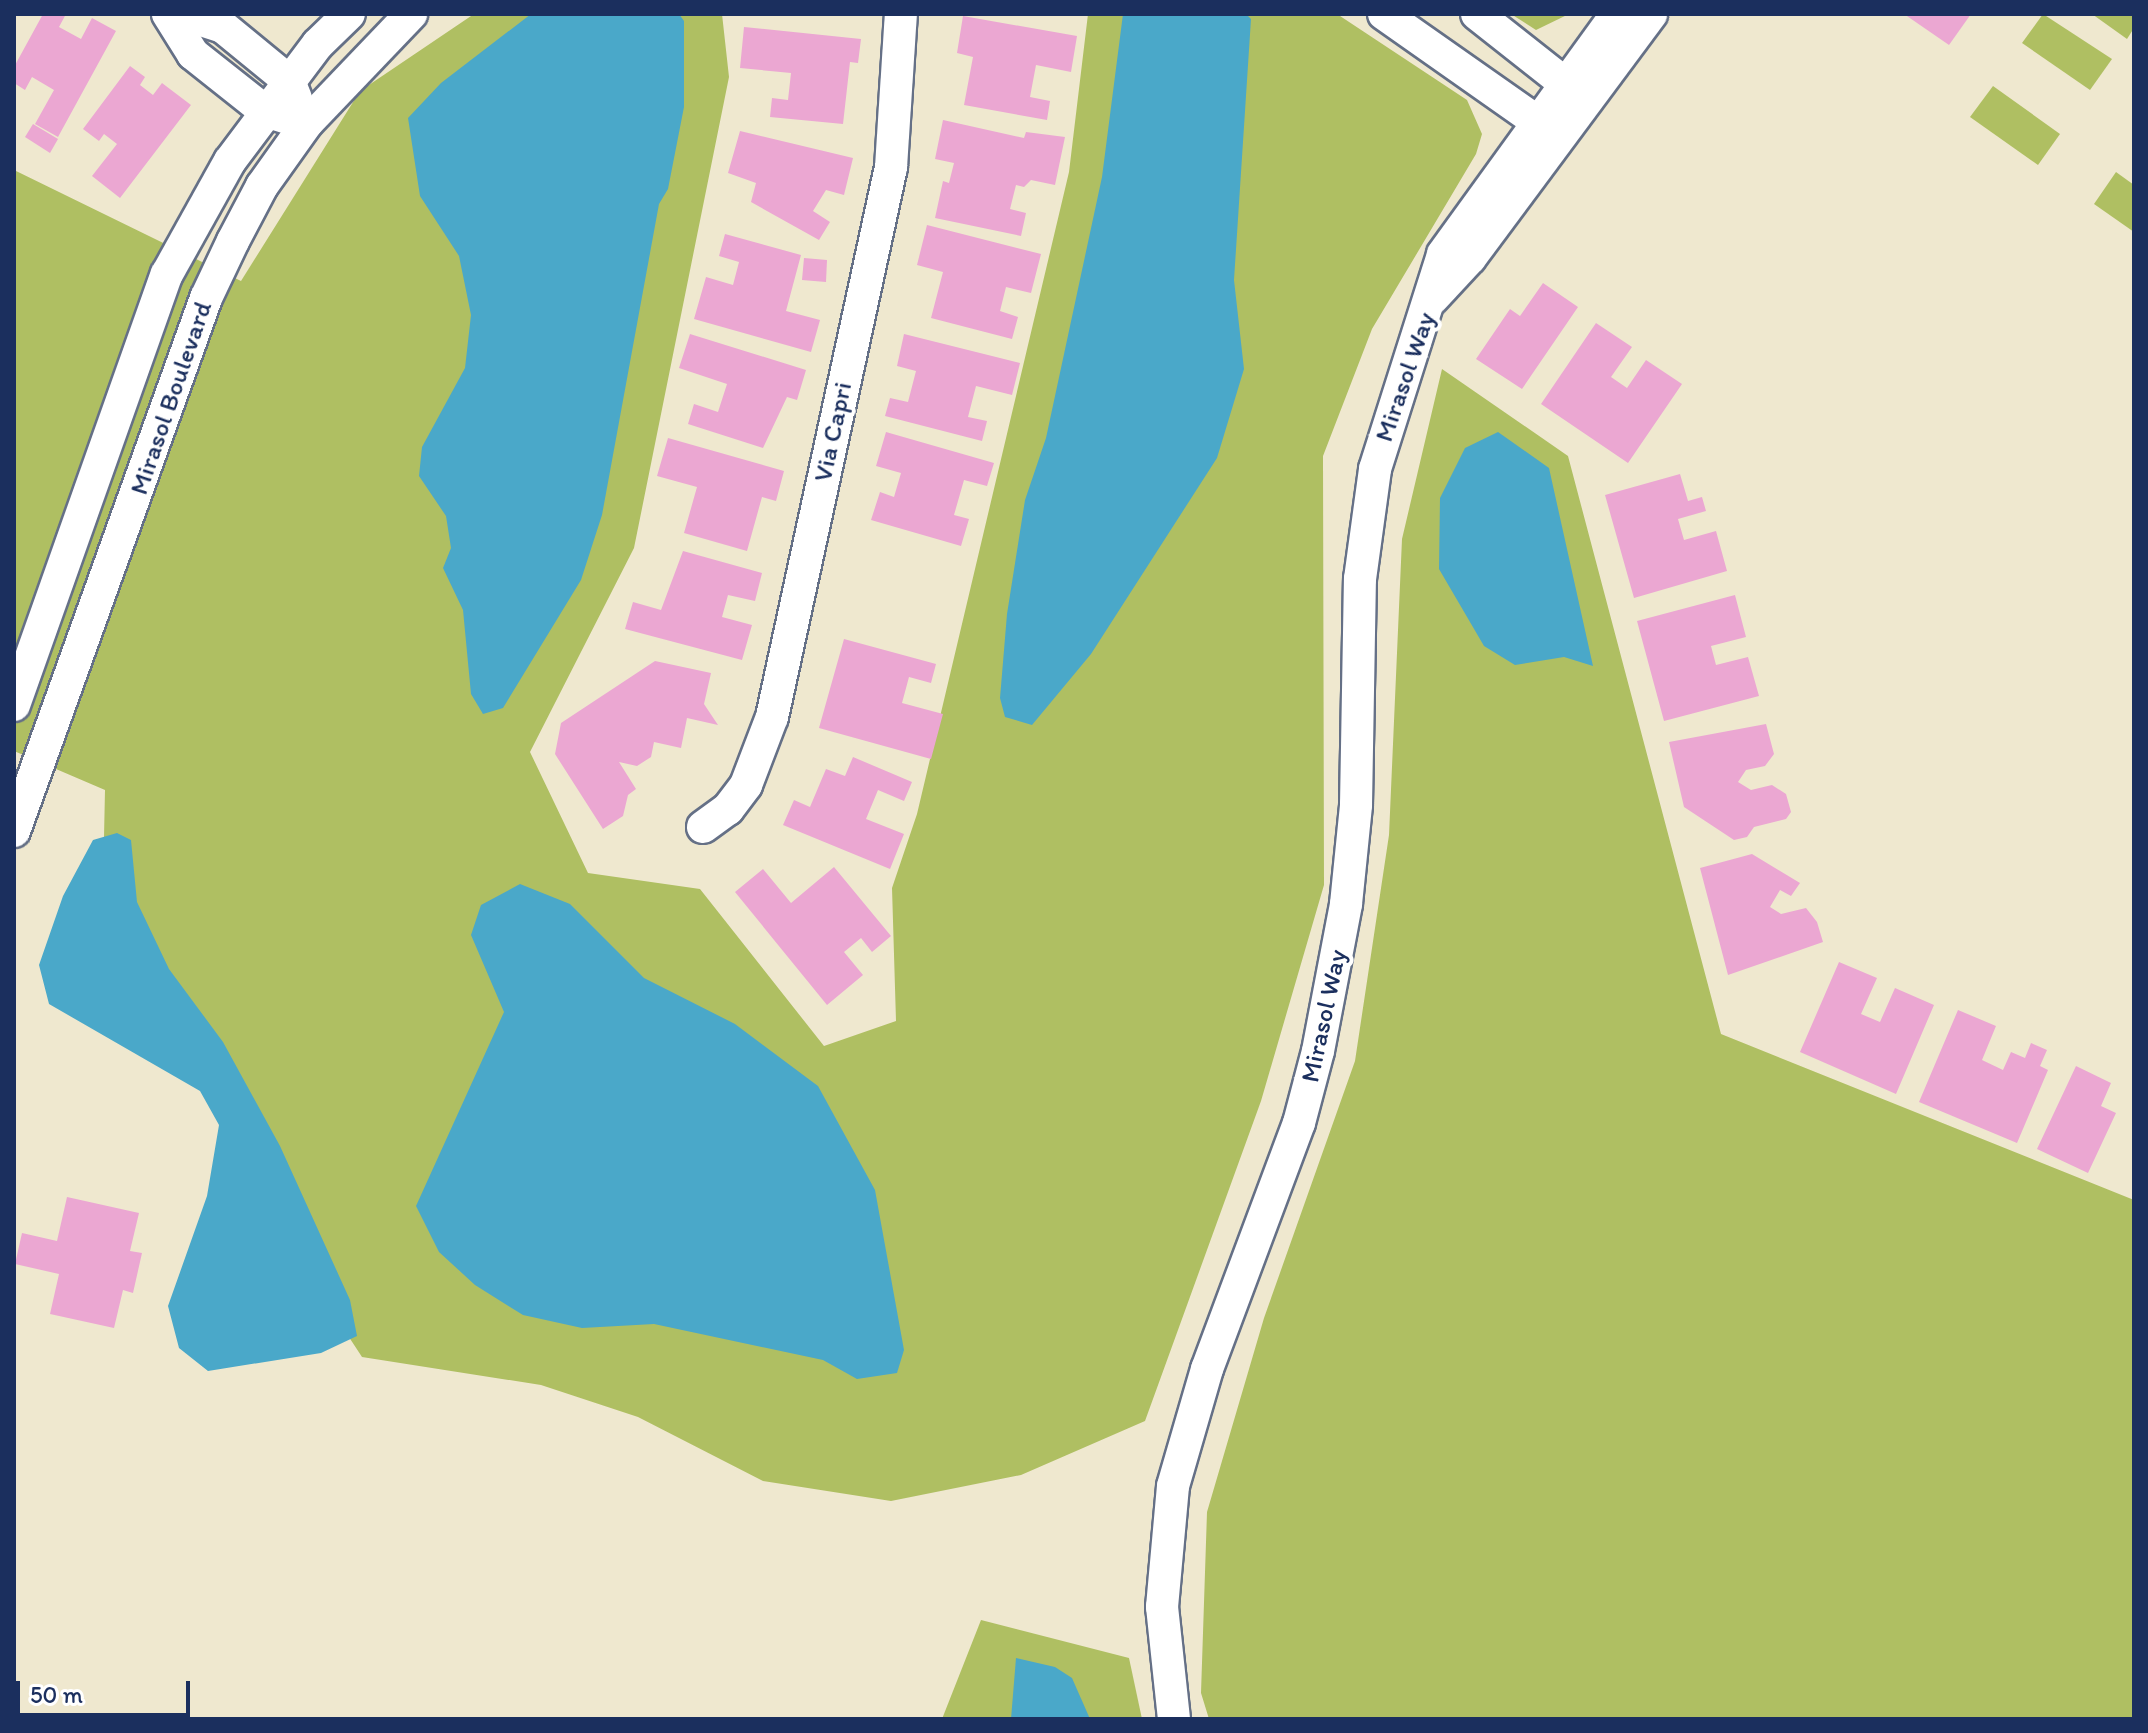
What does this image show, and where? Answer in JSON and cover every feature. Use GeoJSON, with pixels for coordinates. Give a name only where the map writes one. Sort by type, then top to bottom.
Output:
{"type":"FeatureCollection","features":[{"type":"Feature","properties":{"kind":"street"},"geometry":{"type":"LineString","coordinates":[[168,14],[193,54],[265,111],[307,123]]}},
{"type":"Feature","properties":{"kind":"street"},"geometry":{"type":"LineString","coordinates":[[183,14],[223,27],[289,81],[307,123]]}},
{"type":"Feature","properties":{"kind":"street","name":"Mirasol Boulevard"},"geometry":{"type":"LineString","coordinates":[[14,705],[167,274],[230,161],[289,81],[349,14]]}},
{"type":"Feature","properties":{"kind":"street","name":"Mirasol Boulevard"},"geometry":{"type":"LineString","coordinates":[[14,831],[206,298],[262,186],[307,123],[411,14]]}},
{"type":"Feature","properties":{"kind":"street","name":"Via Capri"},"geometry":{"type":"LineString","coordinates":[[703,827],[728,809],[746,785],[772,717],[891,167],[901,14]]}},
{"type":"Feature","properties":{"kind":"street"},"geometry":{"type":"LineString","coordinates":[[1384,14],[1548,129]]}},
{"type":"Feature","properties":{"kind":"street"},"geometry":{"type":"LineString","coordinates":[[1477,14],[1576,92]]}},
{"type":"Feature","properties":{"kind":"street","name":"Mirasol Way"},"geometry":{"type":"LineString","coordinates":[[1576,92],[1617,14]]}},
{"type":"Feature","properties":{"kind":"street","name":"Mirasol Way"},"geometry":{"type":"LineString","coordinates":[[1174,1719],[1162,1607],[1173,1486],[1190,1419],[1276,1194],[1318,1051],[1346,904],[1356,805],[1366,524],[1394,403],[1431,301],[1443,254],[1576,92],[1651,14]]}},
{"type":"Feature","properties":{"kind":"green space"},"geometry":{"type":"Polygon","coordinates":[[[474,14],[722,14],[729,77],[634,548],[530,752],[588,873],[700,889],[824,1046],[896,1021],[892,888],[917,814],[1069,172],[1088,14],[1337,14],[1467,100],[1482,134],[1476,154],[1372,329],[1323,456],[1324,885],[1261,1101],[1145,1421],[1021,1475],[891,1501],[763,1481],[638,1417],[541,1385],[362,1357],[307,1273],[103,884],[105,790],[14,751],[14,170],[241,281],[360,91],[474,14]]]}},
{"type":"Feature","properties":{"kind":"green space"},"geometry":{"type":"Polygon","coordinates":[[[1511,14],[1569,14],[1536,30],[1511,14]]]}},
{"type":"Feature","properties":{"kind":"green space"},"geometry":{"type":"Polygon","coordinates":[[[2043,14],[2112,59],[2090,90],[2022,43],[2043,14]]]}},
{"type":"Feature","properties":{"kind":"green space"},"geometry":{"type":"Polygon","coordinates":[[[2092,14],[2134,14],[2134,28],[2127,39],[2092,14]]]}},
{"type":"Feature","properties":{"kind":"green space"},"geometry":{"type":"Polygon","coordinates":[[[1993,86],[2060,134],[2038,165],[1970,117],[1993,86]]]}},
{"type":"Feature","properties":{"kind":"green space"},"geometry":{"type":"Polygon","coordinates":[[[2116,172],[2134,185],[2134,232],[2094,204],[2116,172]]]}},
{"type":"Feature","properties":{"kind":"green space"},"geometry":{"type":"Polygon","coordinates":[[[1442,369],[1568,456],[1721,1034],[2134,1200],[2134,1719],[1209,1719],[1201,1693],[1207,1512],[1264,1318],[1355,1061],[1389,835],[1402,539],[1442,369]]]}},
{"type":"Feature","properties":{"kind":"green space"},"geometry":{"type":"Polygon","coordinates":[[[981,1620],[1129,1658],[1142,1719],[942,1719],[981,1620]]]}},
{"type":"Feature","properties":{"kind":"water"},"geometry":{"type":"Polygon","coordinates":[[[531,14],[679,14],[684,21],[684,107],[668,189],[659,204],[602,515],[581,580],[503,708],[483,714],[471,694],[463,610],[443,568],[451,548],[446,516],[419,476],[422,447],[465,368],[471,315],[459,256],[420,196],[408,118],[441,83],[531,14]]]}},
{"type":"Feature","properties":{"kind":"water"},"geometry":{"type":"Polygon","coordinates":[[[1123,14],[1246,14],[1251,19],[1234,280],[1244,369],[1217,458],[1091,654],[1032,725],[1005,717],[1000,698],[1007,614],[1025,500],[1046,438],[1102,177],[1123,14]]]}},
{"type":"Feature","properties":{"kind":"water"},"geometry":{"type":"Polygon","coordinates":[[[1498,432],[1549,468],[1593,666],[1564,657],[1515,665],[1484,646],[1439,569],[1440,498],[1465,448],[1498,432]]]}},
{"type":"Feature","properties":{"kind":"water"},"geometry":{"type":"Polygon","coordinates":[[[117,833],[131,840],[137,902],[169,969],[223,1042],[280,1146],[350,1300],[357,1336],[321,1353],[208,1371],[179,1348],[168,1306],[207,1196],[219,1125],[200,1091],[49,1004],[39,965],[63,896],[93,840],[117,833]]]}},
{"type":"Feature","properties":{"kind":"water"},"geometry":{"type":"Polygon","coordinates":[[[520,884],[570,904],[644,978],[735,1024],[818,1086],[875,1190],[904,1350],[897,1373],[857,1379],[823,1360],[654,1324],[582,1328],[523,1315],[475,1285],[439,1252],[416,1206],[504,1012],[471,935],[481,905],[520,884]]]}},
{"type":"Feature","properties":{"kind":"water"},"geometry":{"type":"Polygon","coordinates":[[[1016,1658],[1055,1667],[1072,1678],[1090,1719],[1011,1719],[1016,1658]]]}},
{"type":"Feature","properties":{"kind":"building"},"geometry":{"type":"Polygon","coordinates":[[[43,14],[66,14],[59,27],[81,39],[92,18],[116,31],[58,137],[35,124],[54,90],[32,77],[25,90],[14,83],[14,67],[43,14]]]}},
{"type":"Feature","properties":{"kind":"building"},"geometry":{"type":"Polygon","coordinates":[[[1904,14],[1971,14],[1949,45],[1904,14]]]}},
{"type":"Feature","properties":{"kind":"building"},"geometry":{"type":"Polygon","coordinates":[[[963,16],[1077,36],[1071,72],[1036,65],[1030,97],[1050,101],[1047,120],[964,105],[973,57],[957,53],[963,16]]]}},
{"type":"Feature","properties":{"kind":"building"},"geometry":{"type":"Polygon","coordinates":[[[744,27],[861,39],[858,63],[850,62],[843,124],[770,117],[772,98],[788,100],[791,73],[740,68],[744,27]]]}},
{"type":"Feature","properties":{"kind":"building"},"geometry":{"type":"Polygon","coordinates":[[[130,66],[145,77],[140,85],[153,95],[162,83],[191,105],[120,198],[92,176],[117,144],[104,134],[99,141],[83,129],[130,66]]]}},
{"type":"Feature","properties":{"kind":"building"},"geometry":{"type":"Polygon","coordinates":[[[943,120],[1024,138],[1026,132],[1065,137],[1055,185],[1031,180],[1024,187],[1016,185],[1010,209],[1026,213],[1021,236],[935,218],[943,181],[949,183],[954,163],[935,159],[943,120]]]}},
{"type":"Feature","properties":{"kind":"building"},"geometry":{"type":"Polygon","coordinates":[[[33,124],[58,139],[50,153],[25,137],[33,124]]]}},
{"type":"Feature","properties":{"kind":"building"},"geometry":{"type":"Polygon","coordinates":[[[740,131],[853,158],[844,195],[826,190],[813,211],[830,222],[819,240],[751,202],[756,183],[728,173],[740,131]]]}},
{"type":"Feature","properties":{"kind":"building"},"geometry":{"type":"Polygon","coordinates":[[[927,225],[1041,254],[1031,293],[1006,287],[1000,311],[1018,317],[1012,339],[931,318],[943,272],[917,265],[927,225]]]}},
{"type":"Feature","properties":{"kind":"building"},"geometry":{"type":"Polygon","coordinates":[[[725,234],[801,255],[786,311],[820,320],[811,352],[694,319],[706,277],[733,285],[739,262],[719,256],[725,234]]]}},
{"type":"Feature","properties":{"kind":"building"},"geometry":{"type":"Polygon","coordinates":[[[804,258],[827,260],[826,282],[802,280],[804,258]]]}},
{"type":"Feature","properties":{"kind":"building"},"geometry":{"type":"Polygon","coordinates":[[[1543,283],[1578,307],[1522,389],[1476,359],[1510,309],[1520,316],[1543,283]]]}},
{"type":"Feature","properties":{"kind":"building"},"geometry":{"type":"Polygon","coordinates":[[[1596,323],[1632,347],[1611,377],[1627,388],[1646,360],[1682,384],[1628,463],[1541,404],[1596,323]]]}},
{"type":"Feature","properties":{"kind":"building"},"geometry":{"type":"Polygon","coordinates":[[[690,334],[806,370],[797,400],[787,397],[763,448],[688,424],[694,404],[718,412],[727,384],[679,368],[690,334]]]}},
{"type":"Feature","properties":{"kind":"building"},"geometry":{"type":"Polygon","coordinates":[[[904,334],[1020,363],[1012,395],[976,386],[968,417],[987,421],[982,441],[885,416],[890,398],[908,402],[916,371],[897,366],[904,334]]]}},
{"type":"Feature","properties":{"kind":"building"},"geometry":{"type":"Polygon","coordinates":[[[886,432],[994,463],[987,486],[964,480],[954,515],[969,519],[961,546],[871,520],[880,492],[894,497],[901,473],[876,466],[886,432]]]}},
{"type":"Feature","properties":{"kind":"building"},"geometry":{"type":"Polygon","coordinates":[[[668,438],[784,471],[776,501],[762,497],[747,551],[684,533],[697,487],[657,476],[668,438]]]}},
{"type":"Feature","properties":{"kind":"building"},"geometry":{"type":"Polygon","coordinates":[[[1680,474],[1688,501],[1702,497],[1706,511],[1678,519],[1684,540],[1716,531],[1727,571],[1634,598],[1605,495],[1680,474]]]}},
{"type":"Feature","properties":{"kind":"building"},"geometry":{"type":"Polygon","coordinates":[[[683,551],[762,573],[755,601],[728,595],[722,617],[752,625],[742,660],[625,629],[633,602],[661,610],[683,551]]]}},
{"type":"Feature","properties":{"kind":"building"},"geometry":{"type":"Polygon","coordinates":[[[1735,595],[1746,637],[1711,646],[1716,665],[1748,657],[1759,696],[1664,721],[1637,621],[1735,595]]]}},
{"type":"Feature","properties":{"kind":"building"},"geometry":{"type":"Polygon","coordinates":[[[844,639],[936,664],[931,683],[909,677],[902,703],[943,714],[931,759],[819,728],[844,639]]]}},
{"type":"Feature","properties":{"kind":"building"},"geometry":{"type":"Polygon","coordinates":[[[655,661],[711,673],[704,704],[718,725],[687,718],[681,748],[654,742],[651,757],[637,766],[619,762],[636,789],[628,795],[623,816],[603,829],[555,754],[561,723],[655,661]]]}},
{"type":"Feature","properties":{"kind":"building"},"geometry":{"type":"Polygon","coordinates":[[[1766,724],[1774,754],[1765,766],[1746,770],[1738,782],[1751,790],[1772,785],[1786,794],[1791,812],[1786,819],[1754,827],[1747,837],[1734,840],[1684,807],[1669,742],[1766,724]]]}},
{"type":"Feature","properties":{"kind":"building"},"geometry":{"type":"Polygon","coordinates":[[[853,757],[912,782],[904,801],[878,790],[866,819],[904,834],[890,869],[783,825],[794,800],[810,807],[826,769],[845,776],[853,757]]]}},
{"type":"Feature","properties":{"kind":"building"},"geometry":{"type":"Polygon","coordinates":[[[1752,854],[1800,883],[1791,896],[1780,890],[1770,907],[1781,914],[1806,908],[1817,922],[1823,942],[1728,975],[1700,868],[1752,854]]]}},
{"type":"Feature","properties":{"kind":"building"},"geometry":{"type":"Polygon","coordinates":[[[834,867],[891,936],[872,952],[861,938],[844,952],[863,975],[827,1005],[735,892],[763,869],[791,903],[834,867]]]}},
{"type":"Feature","properties":{"kind":"building"},"geometry":{"type":"Polygon","coordinates":[[[1839,962],[1877,978],[1861,1014],[1880,1022],[1895,988],[1934,1005],[1896,1094],[1800,1052],[1839,962]]]}},
{"type":"Feature","properties":{"kind":"building"},"geometry":{"type":"Polygon","coordinates":[[[1958,1010],[1996,1026],[1982,1060],[2003,1070],[2011,1052],[2025,1058],[2031,1043],[2047,1050],[2040,1066],[2048,1070],[2017,1143],[1919,1102],[1958,1010]]]}},
{"type":"Feature","properties":{"kind":"building"},"geometry":{"type":"Polygon","coordinates":[[[2076,1066],[2111,1083],[2101,1106],[2116,1113],[2088,1173],[2037,1149],[2076,1066]]]}},
{"type":"Feature","properties":{"kind":"building"},"geometry":{"type":"Polygon","coordinates":[[[67,1197],[139,1213],[130,1251],[142,1253],[133,1293],[123,1290],[114,1328],[50,1314],[59,1274],[15,1264],[22,1233],[57,1241],[67,1197]]]}}]}
